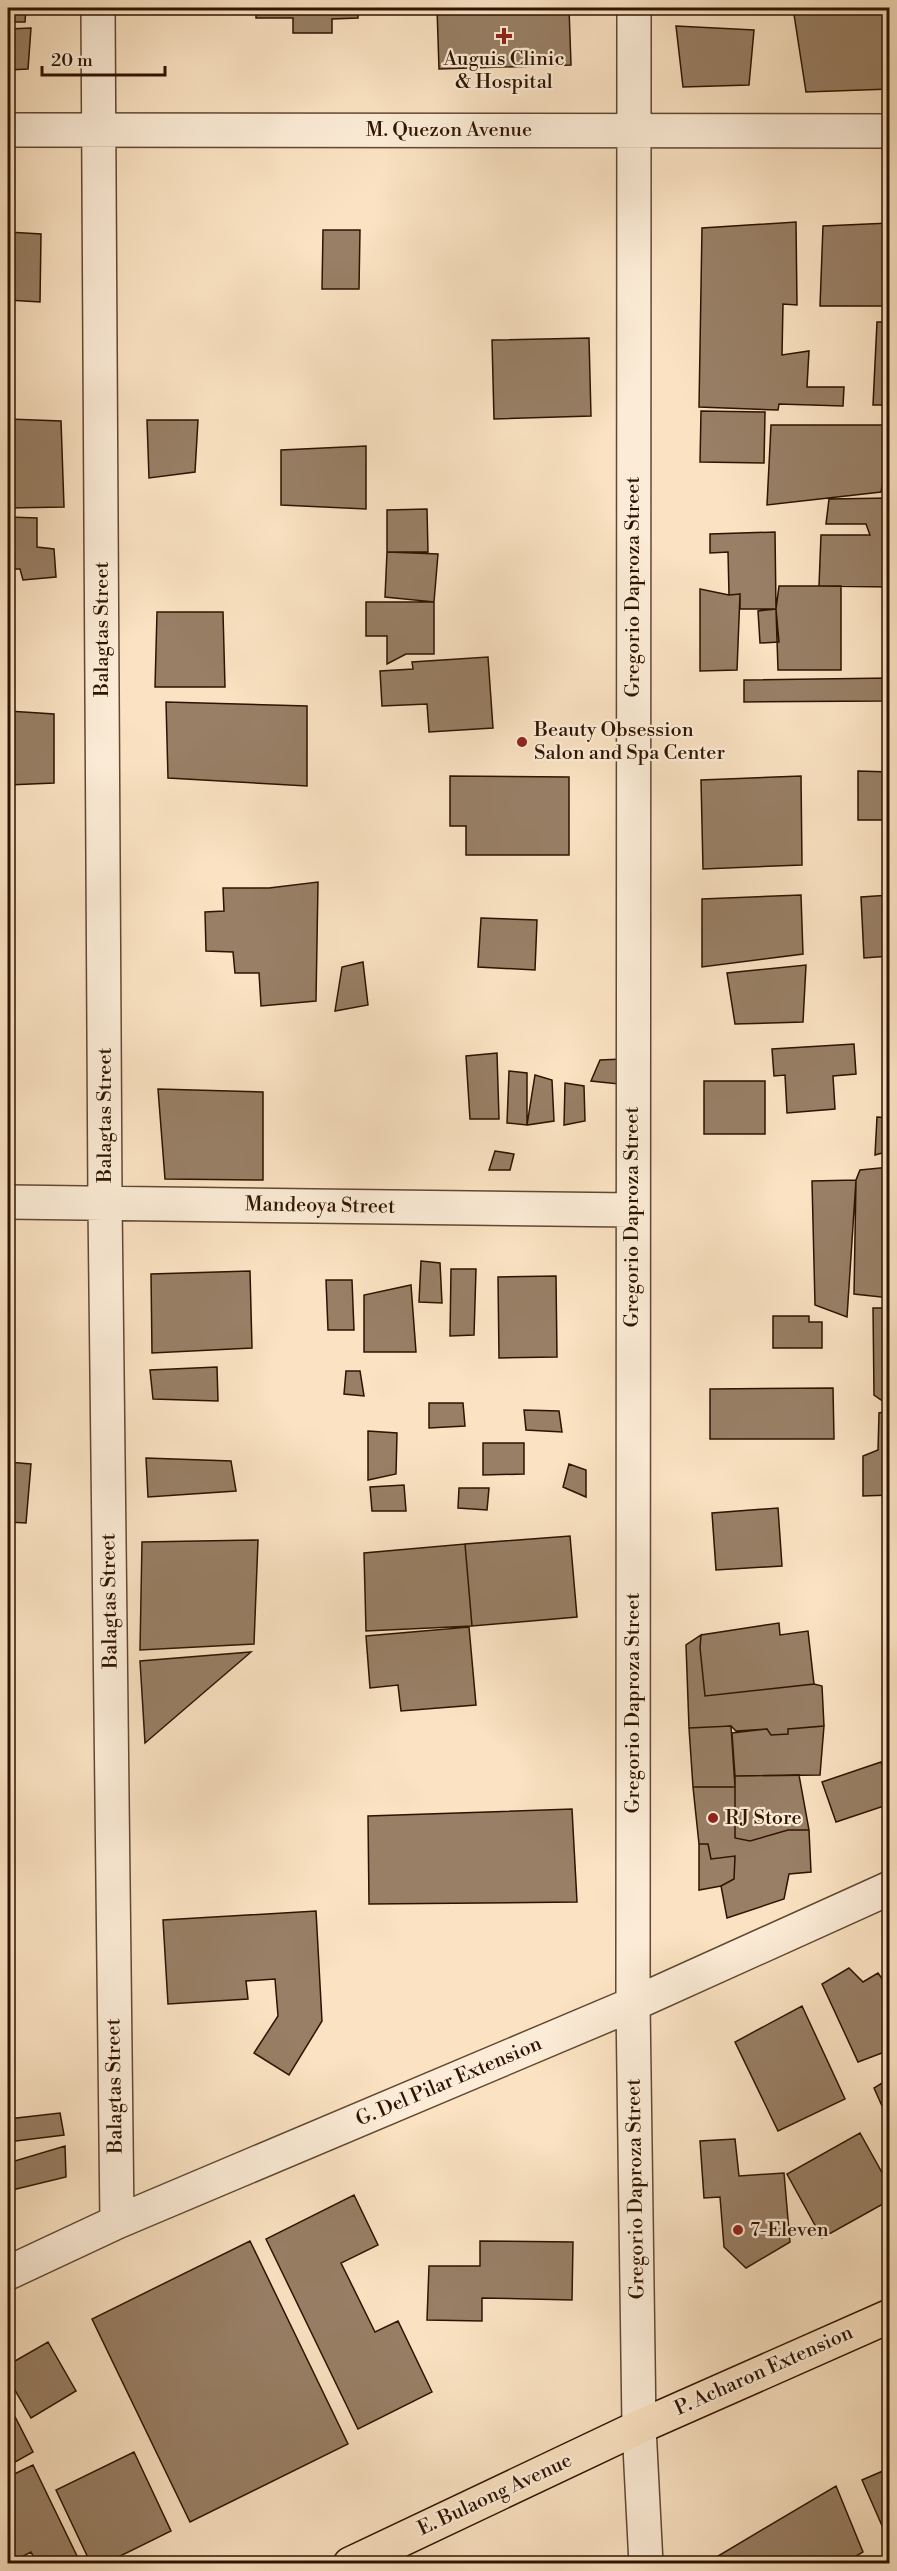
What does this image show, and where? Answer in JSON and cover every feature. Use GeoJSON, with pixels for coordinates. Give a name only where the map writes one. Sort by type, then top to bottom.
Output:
{"type":"FeatureCollection","features":[{"type":"Feature","properties":{"kind":"main road","name":"P. Acharon Extension"},"geometry":{"type":"LineString","coordinates":[[639,2427],[890,2316]]}},
{"type":"Feature","properties":{"kind":"main road","name":"E. Bulaong Avenue"},"geometry":{"type":"LineString","coordinates":[[350,2564],[639,2427]]}},
{"type":"Feature","properties":{"kind":"street","name":"Balagtas Street"},"geometry":{"type":"LineString","coordinates":[[98,8],[105,1203],[117,2222]]}},
{"type":"Feature","properties":{"kind":"street","name":"Gregorio Daproza Street"},"geometry":{"type":"LineString","coordinates":[[634,8],[633,2004],[639,2427],[646,2564]]}},
{"type":"Feature","properties":{"kind":"street","name":"M. Quezon Avenue"},"geometry":{"type":"LineString","coordinates":[[8,130],[890,131]]}},
{"type":"Feature","properties":{"kind":"street","name":"Mandeoya Street"},"geometry":{"type":"LineString","coordinates":[[8,1202],[632,1210]]}},
{"type":"Feature","properties":{"kind":"street","name":"G. Del Pilar Extension"},"geometry":{"type":"LineString","coordinates":[[8,2272],[117,2222],[633,2004],[890,1888]]}},
{"type":"Feature","properties":{"kind":"building"},"geometry":{"type":"Polygon","coordinates":[[[8,8],[26,8],[25,22],[8,22],[8,8]]]}},
{"type":"Feature","properties":{"kind":"building"},"geometry":{"type":"Polygon","coordinates":[[[256,8],[358,8],[358,18],[332,19],[332,33],[293,33],[293,18],[256,18],[256,8]]]}},
{"type":"Feature","properties":{"kind":"building","name":"Auguis Clinic & Hospital"},"geometry":{"type":"Polygon","coordinates":[[[437,8],[569,8],[571,65],[439,69],[437,8]]]}},
{"type":"Feature","properties":{"kind":"building"},"geometry":{"type":"Polygon","coordinates":[[[793,8],[890,8],[890,89],[806,92],[793,8]]]}},
{"type":"Feature","properties":{"kind":"building"},"geometry":{"type":"Polygon","coordinates":[[[676,26],[754,30],[749,85],[683,87],[676,26]]]}},
{"type":"Feature","properties":{"kind":"building"},"geometry":{"type":"Polygon","coordinates":[[[31,28],[28,69],[8,70],[8,29],[31,28]]]}},
{"type":"Feature","properties":{"kind":"building"},"geometry":{"type":"Polygon","coordinates":[[[796,222],[797,305],[783,304],[782,355],[809,351],[807,387],[844,387],[843,406],[779,404],[778,410],[699,407],[702,228],[796,222]]]}},
{"type":"Feature","properties":{"kind":"building"},"geometry":{"type":"Polygon","coordinates":[[[890,223],[890,306],[820,306],[823,226],[890,223]]]}},
{"type":"Feature","properties":{"kind":"building"},"geometry":{"type":"Polygon","coordinates":[[[323,230],[360,230],[359,289],[322,289],[323,230]]]}},
{"type":"Feature","properties":{"kind":"building"},"geometry":{"type":"Polygon","coordinates":[[[8,232],[41,234],[40,302],[8,300],[8,232]]]}},
{"type":"Feature","properties":{"kind":"building"},"geometry":{"type":"Polygon","coordinates":[[[877,322],[890,322],[890,405],[873,405],[877,322]]]}},
{"type":"Feature","properties":{"kind":"building"},"geometry":{"type":"Polygon","coordinates":[[[589,338],[591,416],[494,419],[492,340],[589,338]]]}},
{"type":"Feature","properties":{"kind":"building"},"geometry":{"type":"Polygon","coordinates":[[[701,411],[765,412],[764,463],[700,462],[701,411]]]}},
{"type":"Feature","properties":{"kind":"building"},"geometry":{"type":"Polygon","coordinates":[[[8,419],[61,421],[64,507],[8,508],[8,419]]]}},
{"type":"Feature","properties":{"kind":"building"},"geometry":{"type":"Polygon","coordinates":[[[147,420],[198,420],[195,472],[149,478],[147,420]]]}},
{"type":"Feature","properties":{"kind":"building"},"geometry":{"type":"Polygon","coordinates":[[[771,425],[890,425],[890,444],[881,492],[767,505],[771,425]]]}},
{"type":"Feature","properties":{"kind":"building"},"geometry":{"type":"Polygon","coordinates":[[[366,446],[366,509],[281,505],[281,450],[366,446]]]}},
{"type":"Feature","properties":{"kind":"building"},"geometry":{"type":"Polygon","coordinates":[[[890,498],[890,587],[819,586],[821,535],[870,535],[866,524],[826,524],[829,499],[890,498]]]}},
{"type":"Feature","properties":{"kind":"building"},"geometry":{"type":"Polygon","coordinates":[[[427,509],[428,552],[387,552],[387,510],[427,509]]]}},
{"type":"Feature","properties":{"kind":"building"},"geometry":{"type":"Polygon","coordinates":[[[8,517],[37,518],[37,547],[54,549],[56,577],[23,580],[20,569],[8,569],[8,517]]]}},
{"type":"Feature","properties":{"kind":"building"},"geometry":{"type":"Polygon","coordinates":[[[775,532],[776,609],[740,609],[740,594],[729,595],[728,552],[710,553],[710,534],[775,532]]]}},
{"type":"Feature","properties":{"kind":"building"},"geometry":{"type":"Polygon","coordinates":[[[387,552],[438,554],[434,602],[385,597],[387,552]]]}},
{"type":"Feature","properties":{"kind":"building"},"geometry":{"type":"Polygon","coordinates":[[[779,586],[841,586],[841,670],[778,670],[776,609],[779,586]]]}},
{"type":"Feature","properties":{"kind":"building"},"geometry":{"type":"Polygon","coordinates":[[[700,589],[729,595],[740,594],[737,670],[700,671],[700,589]]]}},
{"type":"Feature","properties":{"kind":"building"},"geometry":{"type":"Polygon","coordinates":[[[366,602],[434,602],[434,654],[406,654],[387,664],[387,636],[366,636],[366,602]]]}},
{"type":"Feature","properties":{"kind":"building"},"geometry":{"type":"Polygon","coordinates":[[[776,609],[779,642],[760,643],[758,611],[776,609]]]}},
{"type":"Feature","properties":{"kind":"building"},"geometry":{"type":"Polygon","coordinates":[[[157,612],[223,612],[225,687],[155,687],[157,612]]]}},
{"type":"Feature","properties":{"kind":"building"},"geometry":{"type":"Polygon","coordinates":[[[488,657],[493,728],[429,732],[427,704],[382,706],[380,671],[413,669],[412,662],[488,657]]]}},
{"type":"Feature","properties":{"kind":"building"},"geometry":{"type":"Polygon","coordinates":[[[890,678],[883,701],[744,702],[744,680],[890,678]]]}},
{"type":"Feature","properties":{"kind":"building"},"geometry":{"type":"Polygon","coordinates":[[[166,702],[307,706],[307,786],[168,778],[166,702]]]}},
{"type":"Feature","properties":{"kind":"building"},"geometry":{"type":"Polygon","coordinates":[[[8,711],[54,714],[54,783],[8,785],[8,711]]]}},
{"type":"Feature","properties":{"kind":"building"},"geometry":{"type":"Polygon","coordinates":[[[858,771],[890,772],[890,820],[858,820],[858,771]]]}},
{"type":"Feature","properties":{"kind":"building"},"geometry":{"type":"Polygon","coordinates":[[[450,776],[569,777],[569,855],[466,855],[466,826],[450,826],[450,776]]]}},
{"type":"Feature","properties":{"kind":"building"},"geometry":{"type":"Polygon","coordinates":[[[801,776],[802,865],[703,869],[701,780],[801,776]]]}},
{"type":"Feature","properties":{"kind":"building"},"geometry":{"type":"Polygon","coordinates":[[[318,882],[316,1001],[261,1006],[259,973],[235,973],[233,952],[206,951],[205,912],[224,911],[223,888],[269,888],[318,882]]]}},
{"type":"Feature","properties":{"kind":"building"},"geometry":{"type":"Polygon","coordinates":[[[801,895],[803,954],[702,967],[702,899],[801,895]]]}},
{"type":"Feature","properties":{"kind":"building"},"geometry":{"type":"Polygon","coordinates":[[[890,895],[890,956],[864,958],[861,897],[890,895]]]}},
{"type":"Feature","properties":{"kind":"building"},"geometry":{"type":"Polygon","coordinates":[[[481,918],[537,920],[535,970],[478,967],[481,918]]]}},
{"type":"Feature","properties":{"kind":"building"},"geometry":{"type":"Polygon","coordinates":[[[363,962],[368,1005],[335,1011],[342,967],[363,962]]]}},
{"type":"Feature","properties":{"kind":"building"},"geometry":{"type":"Polygon","coordinates":[[[806,965],[803,1022],[735,1024],[727,973],[806,965]]]}},
{"type":"Feature","properties":{"kind":"building"},"geometry":{"type":"Polygon","coordinates":[[[854,1044],[856,1074],[833,1076],[835,1109],[787,1113],[785,1075],[774,1076],[772,1049],[854,1044]]]}},
{"type":"Feature","properties":{"kind":"building"},"geometry":{"type":"Polygon","coordinates":[[[497,1053],[499,1119],[470,1119],[466,1056],[497,1053]]]}},
{"type":"Feature","properties":{"kind":"building"},"geometry":{"type":"Polygon","coordinates":[[[622,1059],[619,1084],[591,1081],[600,1060],[622,1059]]]}},
{"type":"Feature","properties":{"kind":"building"},"geometry":{"type":"Polygon","coordinates":[[[509,1071],[527,1073],[527,1125],[507,1123],[509,1071]]]}},
{"type":"Feature","properties":{"kind":"building"},"geometry":{"type":"Polygon","coordinates":[[[535,1075],[552,1080],[554,1121],[527,1125],[535,1075]]]}},
{"type":"Feature","properties":{"kind":"building"},"geometry":{"type":"Polygon","coordinates":[[[704,1081],[765,1081],[765,1134],[704,1134],[704,1081]]]}},
{"type":"Feature","properties":{"kind":"building"},"geometry":{"type":"Polygon","coordinates":[[[565,1083],[584,1086],[585,1121],[564,1125],[565,1083]]]}},
{"type":"Feature","properties":{"kind":"building"},"geometry":{"type":"Polygon","coordinates":[[[158,1089],[263,1092],[263,1180],[165,1179],[158,1089]]]}},
{"type":"Feature","properties":{"kind":"building"},"geometry":{"type":"Polygon","coordinates":[[[877,1117],[890,1118],[890,1151],[875,1155],[877,1117]]]}},
{"type":"Feature","properties":{"kind":"building"},"geometry":{"type":"Polygon","coordinates":[[[495,1151],[514,1154],[510,1170],[489,1170],[495,1151]]]}},
{"type":"Feature","properties":{"kind":"building"},"geometry":{"type":"Polygon","coordinates":[[[890,1167],[890,1298],[854,1294],[856,1180],[860,1170],[890,1167]]]}},
{"type":"Feature","properties":{"kind":"building"},"geometry":{"type":"Polygon","coordinates":[[[856,1180],[847,1317],[815,1305],[812,1181],[856,1180]]]}},
{"type":"Feature","properties":{"kind":"building"},"geometry":{"type":"Polygon","coordinates":[[[421,1261],[440,1263],[442,1303],[419,1302],[421,1261]]]}},
{"type":"Feature","properties":{"kind":"building"},"geometry":{"type":"Polygon","coordinates":[[[451,1269],[476,1269],[474,1335],[450,1336],[451,1269]]]}},
{"type":"Feature","properties":{"kind":"building"},"geometry":{"type":"Polygon","coordinates":[[[250,1271],[252,1348],[152,1353],[151,1274],[250,1271]]]}},
{"type":"Feature","properties":{"kind":"building"},"geometry":{"type":"Polygon","coordinates":[[[556,1276],[557,1357],[499,1358],[498,1277],[556,1276]]]}},
{"type":"Feature","properties":{"kind":"building"},"geometry":{"type":"Polygon","coordinates":[[[326,1280],[352,1280],[354,1330],[328,1330],[326,1280]]]}},
{"type":"Feature","properties":{"kind":"building"},"geometry":{"type":"Polygon","coordinates":[[[411,1285],[416,1352],[364,1352],[364,1295],[411,1285]]]}},
{"type":"Feature","properties":{"kind":"building"},"geometry":{"type":"Polygon","coordinates":[[[873,1308],[890,1308],[890,1406],[874,1395],[873,1308]]]}},
{"type":"Feature","properties":{"kind":"building"},"geometry":{"type":"Polygon","coordinates":[[[773,1316],[809,1316],[809,1322],[822,1322],[822,1348],[773,1348],[773,1316]]]}},
{"type":"Feature","properties":{"kind":"building"},"geometry":{"type":"Polygon","coordinates":[[[217,1367],[218,1401],[153,1399],[150,1370],[217,1367]]]}},
{"type":"Feature","properties":{"kind":"building"},"geometry":{"type":"Polygon","coordinates":[[[346,1371],[360,1371],[364,1396],[344,1394],[346,1371]]]}},
{"type":"Feature","properties":{"kind":"building"},"geometry":{"type":"Polygon","coordinates":[[[833,1388],[834,1439],[710,1439],[710,1389],[833,1388]]]}},
{"type":"Feature","properties":{"kind":"building"},"geometry":{"type":"Polygon","coordinates":[[[429,1403],[463,1403],[465,1426],[429,1428],[429,1403]]]}},
{"type":"Feature","properties":{"kind":"building"},"geometry":{"type":"Polygon","coordinates":[[[524,1410],[559,1411],[562,1432],[526,1430],[524,1410]]]}},
{"type":"Feature","properties":{"kind":"building"},"geometry":{"type":"Polygon","coordinates":[[[890,1411],[890,1495],[863,1496],[863,1456],[878,1450],[879,1413],[890,1411]]]}},
{"type":"Feature","properties":{"kind":"building"},"geometry":{"type":"Polygon","coordinates":[[[368,1431],[397,1433],[396,1474],[368,1480],[368,1431]]]}},
{"type":"Feature","properties":{"kind":"building"},"geometry":{"type":"Polygon","coordinates":[[[483,1443],[524,1443],[524,1474],[483,1475],[483,1443]]]}},
{"type":"Feature","properties":{"kind":"building"},"geometry":{"type":"Polygon","coordinates":[[[146,1458],[231,1461],[236,1491],[148,1497],[146,1458]]]}},
{"type":"Feature","properties":{"kind":"building"},"geometry":{"type":"Polygon","coordinates":[[[8,1462],[31,1464],[26,1523],[8,1522],[8,1462]]]}},
{"type":"Feature","properties":{"kind":"building"},"geometry":{"type":"Polygon","coordinates":[[[569,1464],[586,1470],[586,1497],[563,1487],[569,1464]]]}},
{"type":"Feature","properties":{"kind":"building"},"geometry":{"type":"Polygon","coordinates":[[[404,1485],[406,1511],[372,1511],[370,1487],[404,1485]]]}},
{"type":"Feature","properties":{"kind":"building"},"geometry":{"type":"Polygon","coordinates":[[[459,1488],[489,1488],[487,1510],[458,1508],[459,1488]]]}},
{"type":"Feature","properties":{"kind":"building"},"geometry":{"type":"Polygon","coordinates":[[[778,1508],[782,1566],[716,1570],[712,1513],[778,1508]]]}},
{"type":"Feature","properties":{"kind":"building"},"geometry":{"type":"Polygon","coordinates":[[[570,1536],[577,1617],[472,1626],[465,1544],[570,1536]]]}},
{"type":"Feature","properties":{"kind":"building"},"geometry":{"type":"Polygon","coordinates":[[[258,1540],[254,1644],[140,1650],[142,1542],[258,1540]]]}},
{"type":"Feature","properties":{"kind":"building"},"geometry":{"type":"Polygon","coordinates":[[[465,1544],[472,1626],[366,1631],[364,1553],[465,1544]]]}},
{"type":"Feature","properties":{"kind":"building"},"geometry":{"type":"Polygon","coordinates":[[[779,1623],[780,1635],[808,1631],[814,1684],[705,1696],[700,1648],[701,1635],[779,1623]]]}},
{"type":"Feature","properties":{"kind":"building"},"geometry":{"type":"Polygon","coordinates":[[[469,1627],[476,1705],[401,1711],[398,1685],[370,1688],[366,1636],[469,1627]]]}},
{"type":"Feature","properties":{"kind":"building"},"geometry":{"type":"Polygon","coordinates":[[[701,1635],[700,1648],[705,1696],[814,1684],[822,1686],[824,1726],[788,1729],[788,1734],[771,1735],[767,1729],[736,1731],[731,1726],[689,1728],[686,1645],[701,1635]]]}},
{"type":"Feature","properties":{"kind":"building"},"geometry":{"type":"Polygon","coordinates":[[[251,1652],[145,1743],[140,1661],[251,1652]]]}},
{"type":"Feature","properties":{"kind":"building"},"geometry":{"type":"Polygon","coordinates":[[[731,1726],[735,1787],[693,1787],[689,1728],[731,1726]]]}},
{"type":"Feature","properties":{"kind":"building"},"geometry":{"type":"Polygon","coordinates":[[[824,1726],[820,1775],[735,1776],[732,1733],[767,1729],[771,1735],[788,1734],[788,1729],[824,1726]]]}},
{"type":"Feature","properties":{"kind":"building"},"geometry":{"type":"Polygon","coordinates":[[[881,1762],[890,1788],[890,1804],[836,1822],[822,1782],[881,1762]]]}},
{"type":"Feature","properties":{"kind":"building"},"geometry":{"type":"Polygon","coordinates":[[[799,1775],[809,1830],[788,1830],[750,1841],[735,1838],[735,1776],[799,1775]]]}},
{"type":"Feature","properties":{"kind":"building"},"geometry":{"type":"Polygon","coordinates":[[[693,1787],[735,1787],[735,1838],[750,1841],[788,1830],[809,1830],[811,1872],[789,1874],[784,1899],[727,1918],[721,1886],[734,1879],[735,1856],[711,1859],[708,1844],[699,1844],[693,1787]]]}},
{"type":"Feature","properties":{"kind":"building"},"geometry":{"type":"Polygon","coordinates":[[[572,1809],[577,1902],[369,1904],[368,1816],[572,1809]]]}},
{"type":"Feature","properties":{"kind":"building"},"geometry":{"type":"Polygon","coordinates":[[[699,1844],[708,1844],[711,1859],[735,1856],[734,1879],[721,1886],[699,1890],[699,1844]]]}},
{"type":"Feature","properties":{"kind":"building"},"geometry":{"type":"Polygon","coordinates":[[[316,1911],[322,2021],[289,2075],[254,2053],[278,2016],[275,1979],[246,1981],[248,1999],[168,2004],[163,1920],[316,1911]]]}},
{"type":"Feature","properties":{"kind":"building"},"geometry":{"type":"Polygon","coordinates":[[[849,1968],[863,1982],[878,1973],[890,1990],[890,2050],[858,2062],[822,1984],[849,1968]]]}},
{"type":"Feature","properties":{"kind":"building"},"geometry":{"type":"Polygon","coordinates":[[[802,2006],[845,2099],[778,2131],[735,2042],[802,2006]]]}},
{"type":"Feature","properties":{"kind":"building"},"geometry":{"type":"Polygon","coordinates":[[[890,2078],[890,2124],[874,2088],[890,2078]]]}},
{"type":"Feature","properties":{"kind":"building"},"geometry":{"type":"Polygon","coordinates":[[[60,2113],[64,2135],[8,2142],[8,2119],[60,2113]]]}},
{"type":"Feature","properties":{"kind":"building"},"geometry":{"type":"Polygon","coordinates":[[[860,2133],[890,2187],[890,2200],[822,2238],[787,2174],[860,2133]]]}},
{"type":"Feature","properties":{"kind":"building"},"geometry":{"type":"Polygon","coordinates":[[[735,2139],[739,2176],[784,2173],[790,2242],[746,2268],[724,2247],[720,2197],[704,2198],[700,2141],[735,2139]]]}},
{"type":"Feature","properties":{"kind":"building"},"geometry":{"type":"Polygon","coordinates":[[[65,2146],[66,2177],[8,2191],[8,2163],[65,2146]]]}},
{"type":"Feature","properties":{"kind":"building"},"geometry":{"type":"Polygon","coordinates":[[[354,2195],[378,2245],[341,2263],[375,2332],[398,2321],[432,2392],[358,2429],[266,2239],[354,2195]]]}},
{"type":"Feature","properties":{"kind":"building"},"geometry":{"type":"Polygon","coordinates":[[[250,2241],[348,2444],[190,2522],[92,2319],[250,2241]]]}},
{"type":"Feature","properties":{"kind":"building"},"geometry":{"type":"Polygon","coordinates":[[[480,2241],[573,2242],[572,2300],[482,2298],[482,2321],[427,2320],[429,2266],[480,2266],[480,2241]]]}},
{"type":"Feature","properties":{"kind":"building"},"geometry":{"type":"Polygon","coordinates":[[[48,2342],[76,2391],[31,2418],[8,2378],[8,2365],[48,2342]]]}},
{"type":"Feature","properties":{"kind":"building"},"geometry":{"type":"Polygon","coordinates":[[[8,2403],[33,2452],[8,2466],[8,2403]]]}},
{"type":"Feature","properties":{"kind":"building"},"geometry":{"type":"Polygon","coordinates":[[[134,2452],[171,2531],[104,2564],[91,2564],[56,2490],[134,2452]]]}},
{"type":"Feature","properties":{"kind":"building"},"geometry":{"type":"Polygon","coordinates":[[[33,2465],[77,2556],[62,2564],[37,2564],[31,2552],[8,2564],[8,2511],[10,2510],[8,2477],[33,2465]]]}},
{"type":"Feature","properties":{"kind":"building"},"geometry":{"type":"Polygon","coordinates":[[[890,2468],[890,2544],[862,2480],[890,2468]]]}},
{"type":"Feature","properties":{"kind":"building"},"geometry":{"type":"Polygon","coordinates":[[[836,2486],[863,2552],[843,2564],[716,2564],[713,2559],[836,2486]]]}},
{"type":"Feature","properties":{"kind":"place","name":"Auguis Clinic & Hospital"},"geometry":{"type":"Point","coordinates":[504,36]}},
{"type":"Feature","properties":{"kind":"place","name":"Beauty Obsession Salon and Spa Center"},"geometry":{"type":"Point","coordinates":[522,742]}},
{"type":"Feature","properties":{"kind":"place","name":"RJ Store"},"geometry":{"type":"Point","coordinates":[713,1818]}},
{"type":"Feature","properties":{"kind":"place","name":"7-Eleven"},"geometry":{"type":"Point","coordinates":[738,2230]}}]}
